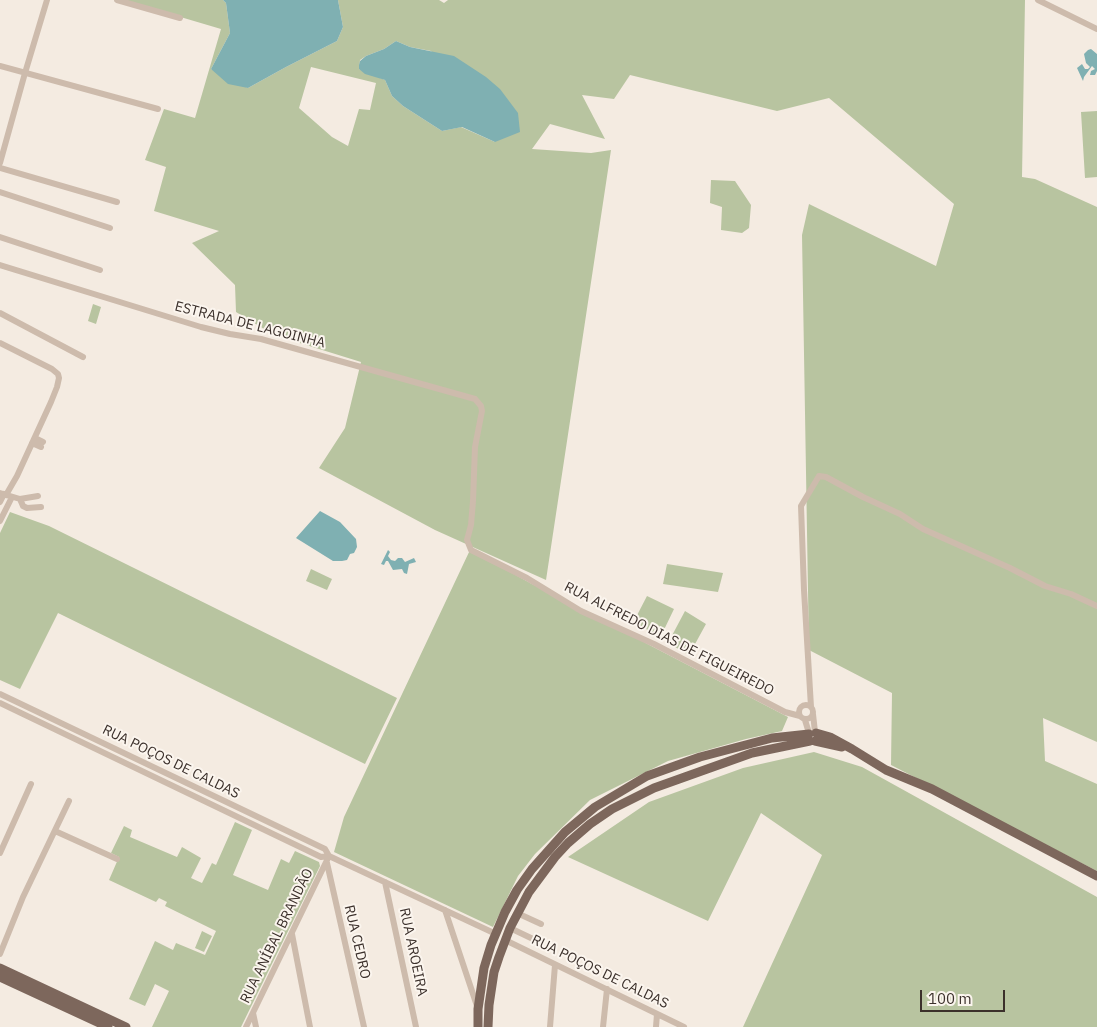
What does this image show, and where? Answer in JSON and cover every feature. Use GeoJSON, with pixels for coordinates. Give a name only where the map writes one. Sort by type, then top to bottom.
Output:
{"type":"FeatureCollection","features":[{"type":"Feature","properties":{"kind":"main road"},"geometry":{"type":"LineString","coordinates":[[488,1027],[493,979],[510,928],[532,888],[568,843],[590,824],[633,797],[752,753],[812,736]]}},
{"type":"Feature","properties":{"kind":"main road"},"geometry":{"type":"LineString","coordinates":[[478,1027],[478,1009],[484,968],[496,934],[505,912],[520,886],[550,846],[595,807],[647,776],[700,758],[772,738],[812,736],[852,749],[886,770],[932,790],[1097,876]]}},
{"type":"Feature","properties":{"kind":"main road"},"geometry":{"type":"LineString","coordinates":[[526,878],[532,888]]}},
{"type":"Feature","properties":{"kind":"main road"},"geometry":{"type":"LineString","coordinates":[[520,886],[532,888]]}},
{"type":"Feature","properties":{"kind":"main road"},"geometry":{"type":"LineString","coordinates":[[0,968],[94,1016],[108,1027]]}},
{"type":"Feature","properties":{"kind":"main road"},"geometry":{"type":"LineString","coordinates":[[0,972],[11,973]]}},
{"type":"Feature","properties":{"kind":"main road"},"geometry":{"type":"LineString","coordinates":[[0,977],[94,1016],[126,1027]]}},
{"type":"Feature","properties":{"kind":"street"},"geometry":{"type":"LineString","coordinates":[[0,163],[47,0]]}},
{"type":"Feature","properties":{"kind":"street"},"geometry":{"type":"LineString","coordinates":[[117,0],[180,18]]}},
{"type":"Feature","properties":{"kind":"street"},"geometry":{"type":"LineString","coordinates":[[1038,0],[1097,30]]}},
{"type":"Feature","properties":{"kind":"street"},"geometry":{"type":"LineString","coordinates":[[0,66],[158,109]]}},
{"type":"Feature","properties":{"kind":"street"},"geometry":{"type":"LineString","coordinates":[[0,168],[117,202]]}},
{"type":"Feature","properties":{"kind":"street"},"geometry":{"type":"LineString","coordinates":[[0,192],[110,228]]}},
{"type":"Feature","properties":{"kind":"street"},"geometry":{"type":"LineString","coordinates":[[0,237],[100,270]]}},
{"type":"Feature","properties":{"kind":"street","name":"ESTRADA DE LAGOINHA"},"geometry":{"type":"LineString","coordinates":[[0,265],[201,327],[261,339],[472,398],[478,401],[481,406],[480,418]]}},
{"type":"Feature","properties":{"kind":"street"},"geometry":{"type":"LineString","coordinates":[[0,313],[83,357]]}},
{"type":"Feature","properties":{"kind":"street"},"geometry":{"type":"LineString","coordinates":[[0,343],[52,369],[58,374],[59,378],[58,387],[17,476],[0,502]]}},
{"type":"Feature","properties":{"kind":"street","name":"RUA ALFREDO DIAS DE FIGUEIREDO"},"geometry":{"type":"LineString","coordinates":[[480,418],[475,447],[471,525],[467,540],[471,550],[527,578],[581,611],[639,636],[785,712],[802,718]]}},
{"type":"Feature","properties":{"kind":"street"},"geometry":{"type":"LineString","coordinates":[[34,440],[42,444]]}},
{"type":"Feature","properties":{"kind":"street"},"geometry":{"type":"LineString","coordinates":[[812,736],[801,506],[819,476],[826,477],[863,498],[900,514],[922,528],[1045,586],[1071,594],[1097,606]]}},
{"type":"Feature","properties":{"kind":"street"},"geometry":{"type":"LineString","coordinates":[[6,495],[20,499],[38,496]]}},
{"type":"Feature","properties":{"kind":"street"},"geometry":{"type":"LineString","coordinates":[[0,521],[6,495]]}},
{"type":"Feature","properties":{"kind":"street"},"geometry":{"type":"LineString","coordinates":[[20,499],[23,506],[27,508],[41,506]]}},
{"type":"Feature","properties":{"kind":"street","name":"RUA POÇOS DE CALDAS"},"geometry":{"type":"LineString","coordinates":[[0,694],[325,849],[328,859]]}},
{"type":"Feature","properties":{"kind":"street","name":"RUA POÇOS DE CALDAS"},"geometry":{"type":"LineString","coordinates":[[0,703],[321,857],[385,882],[496,934]]}},
{"type":"Feature","properties":{"kind":"street"},"geometry":{"type":"LineString","coordinates":[[812,710],[803,706],[799,710],[812,736]]}},
{"type":"Feature","properties":{"kind":"street"},"geometry":{"type":"LineString","coordinates":[[802,718],[810,718],[812,710]]}},
{"type":"Feature","properties":{"kind":"street"},"geometry":{"type":"LineString","coordinates":[[0,853],[31,784]]}},
{"type":"Feature","properties":{"kind":"street"},"geometry":{"type":"LineString","coordinates":[[0,954],[23,897],[70,801]]}},
{"type":"Feature","properties":{"kind":"street"},"geometry":{"type":"LineString","coordinates":[[55,831],[117,860]]}},
{"type":"Feature","properties":{"kind":"street","name":"RUA ANÍBAL BRANDÃO"},"geometry":{"type":"LineString","coordinates":[[246,1027],[328,859]]}},
{"type":"Feature","properties":{"kind":"street","name":"RUA CEDRO"},"geometry":{"type":"LineString","coordinates":[[328,859],[364,1027]]}},
{"type":"Feature","properties":{"kind":"street","name":"RUA AROEIRA"},"geometry":{"type":"LineString","coordinates":[[385,882],[416,1027]]}},
{"type":"Feature","properties":{"kind":"street"},"geometry":{"type":"LineString","coordinates":[[446,910],[478,1009]]}},
{"type":"Feature","properties":{"kind":"street"},"geometry":{"type":"LineString","coordinates":[[517,913],[540,924]]}},
{"type":"Feature","properties":{"kind":"street"},"geometry":{"type":"LineString","coordinates":[[510,928],[533,938]]}},
{"type":"Feature","properties":{"kind":"street"},"geometry":{"type":"LineString","coordinates":[[292,934],[310,1027]]}},
{"type":"Feature","properties":{"kind":"street","name":"RUA POÇOS DE CALDAS"},"geometry":{"type":"LineString","coordinates":[[505,940],[684,1027]]}},
{"type":"Feature","properties":{"kind":"street"},"geometry":{"type":"LineString","coordinates":[[550,1027],[555,965]]}},
{"type":"Feature","properties":{"kind":"street"},"geometry":{"type":"LineString","coordinates":[[603,1027],[607,990]]}},
{"type":"Feature","properties":{"kind":"street"},"geometry":{"type":"LineString","coordinates":[[253,1013],[256,1027]]}},
{"type":"Feature","properties":{"kind":"street"},"geometry":{"type":"LineString","coordinates":[[656,1027],[657,1014]]}},
{"type":"Feature","properties":{"kind":"green space"},"geometry":{"type":"Polygon","coordinates":[[[123,0],[223,0],[226,3],[230,33],[211,69],[248,88],[337,41],[343,27],[338,0],[439,0],[444,3],[448,0],[1025,0],[1022,177],[1035,179],[1097,207],[1097,742],[1043,718],[1045,761],[1097,784],[1097,871],[891,765],[892,693],[809,650],[802,235],[809,204],[936,266],[954,204],[829,98],[777,111],[630,75],[614,99],[582,95],[605,139],[550,124],[532,149],[591,153],[611,150],[546,580],[435,530],[319,468],[345,428],[361,362],[274,335],[236,312],[235,285],[192,243],[219,231],[154,211],[166,167],[145,160],[164,109],[195,118],[221,29],[123,0]],[[396,41],[360,60],[359,69],[385,80],[392,96],[403,106],[442,131],[461,127],[495,142],[431,51],[410,47],[396,41]],[[311,67],[299,108],[332,137],[348,146],[359,109],[370,110],[376,83],[311,67]]]}},
{"type":"Feature","properties":{"kind":"green space"},"geometry":{"type":"Polygon","coordinates":[[[1097,111],[1097,177],[1085,178],[1081,112],[1097,111]]]}},
{"type":"Feature","properties":{"kind":"green space"},"geometry":{"type":"Polygon","coordinates":[[[711,180],[735,181],[751,205],[749,228],[742,233],[721,230],[722,207],[710,203],[711,180]]]}},
{"type":"Feature","properties":{"kind":"green space"},"geometry":{"type":"Polygon","coordinates":[[[93,304],[101,307],[96,324],[88,321],[93,304]]]}},
{"type":"Feature","properties":{"kind":"green space"},"geometry":{"type":"Polygon","coordinates":[[[10,512],[49,526],[397,698],[365,764],[58,613],[20,689],[0,680],[0,533],[10,512]]]}},
{"type":"Feature","properties":{"kind":"green space"},"geometry":{"type":"Polygon","coordinates":[[[470,550],[788,717],[782,731],[668,761],[590,800],[535,854],[518,876],[493,927],[334,852],[344,817],[470,550]]]}},
{"type":"Feature","properties":{"kind":"green space"},"geometry":{"type":"Polygon","coordinates":[[[667,564],[723,573],[718,592],[663,584],[667,564]]]}},
{"type":"Feature","properties":{"kind":"green space"},"geometry":{"type":"Polygon","coordinates":[[[311,569],[332,579],[327,590],[306,581],[311,569]]]}},
{"type":"Feature","properties":{"kind":"green space"},"geometry":{"type":"Polygon","coordinates":[[[647,596],[674,609],[661,636],[633,623],[647,596]]]}},
{"type":"Feature","properties":{"kind":"green space"},"geometry":{"type":"Polygon","coordinates":[[[685,611],[706,624],[689,655],[668,643],[685,611]]]}},
{"type":"Feature","properties":{"kind":"green space"},"geometry":{"type":"Polygon","coordinates":[[[814,752],[862,767],[1097,897],[1097,1027],[743,1027],[822,855],[761,813],[708,921],[568,857],[649,802],[743,768],[814,752]]]}},
{"type":"Feature","properties":{"kind":"green space"},"geometry":{"type":"Polygon","coordinates":[[[235,822],[252,830],[233,875],[268,890],[281,859],[289,863],[295,851],[319,862],[320,866],[241,1027],[152,1027],[169,991],[155,984],[145,1006],[129,999],[155,941],[173,950],[176,943],[205,955],[216,931],[165,906],[167,902],[159,898],[156,902],[109,880],[119,857],[111,853],[124,826],[132,830],[130,837],[177,857],[182,847],[201,858],[191,878],[202,883],[212,863],[216,865],[235,822]]]}},
{"type":"Feature","properties":{"kind":"green space"},"geometry":{"type":"Polygon","coordinates":[[[202,931],[212,936],[204,952],[195,948],[202,931]]]}},
{"type":"Feature","properties":{"kind":"water"},"geometry":{"type":"Polygon","coordinates":[[[223,0],[338,0],[343,27],[337,41],[248,88],[228,84],[211,69],[230,33],[226,3],[223,0]]]}},
{"type":"Feature","properties":{"kind":"water"},"geometry":{"type":"Polygon","coordinates":[[[396,41],[410,47],[454,56],[486,77],[500,89],[518,113],[520,132],[495,142],[462,127],[442,131],[403,106],[392,96],[385,80],[365,74],[359,69],[360,61],[366,56],[384,49],[396,41]]]}},
{"type":"Feature","properties":{"kind":"water"},"geometry":{"type":"Polygon","coordinates":[[[1091,49],[1097,54],[1097,71],[1095,75],[1090,75],[1091,71],[1095,69],[1092,66],[1083,81],[1077,68],[1082,64],[1085,69],[1090,67],[1086,63],[1084,54],[1091,49]]]}},
{"type":"Feature","properties":{"kind":"water"},"geometry":{"type":"Polygon","coordinates":[[[320,511],[340,522],[356,539],[357,547],[347,560],[333,561],[296,538],[320,511]]]}},
{"type":"Feature","properties":{"kind":"water"},"geometry":{"type":"Polygon","coordinates":[[[388,550],[390,552],[388,556],[391,560],[395,561],[398,558],[402,558],[405,562],[414,558],[416,562],[409,564],[407,574],[402,569],[393,570],[388,561],[384,565],[381,564],[388,550]]]}}]}
